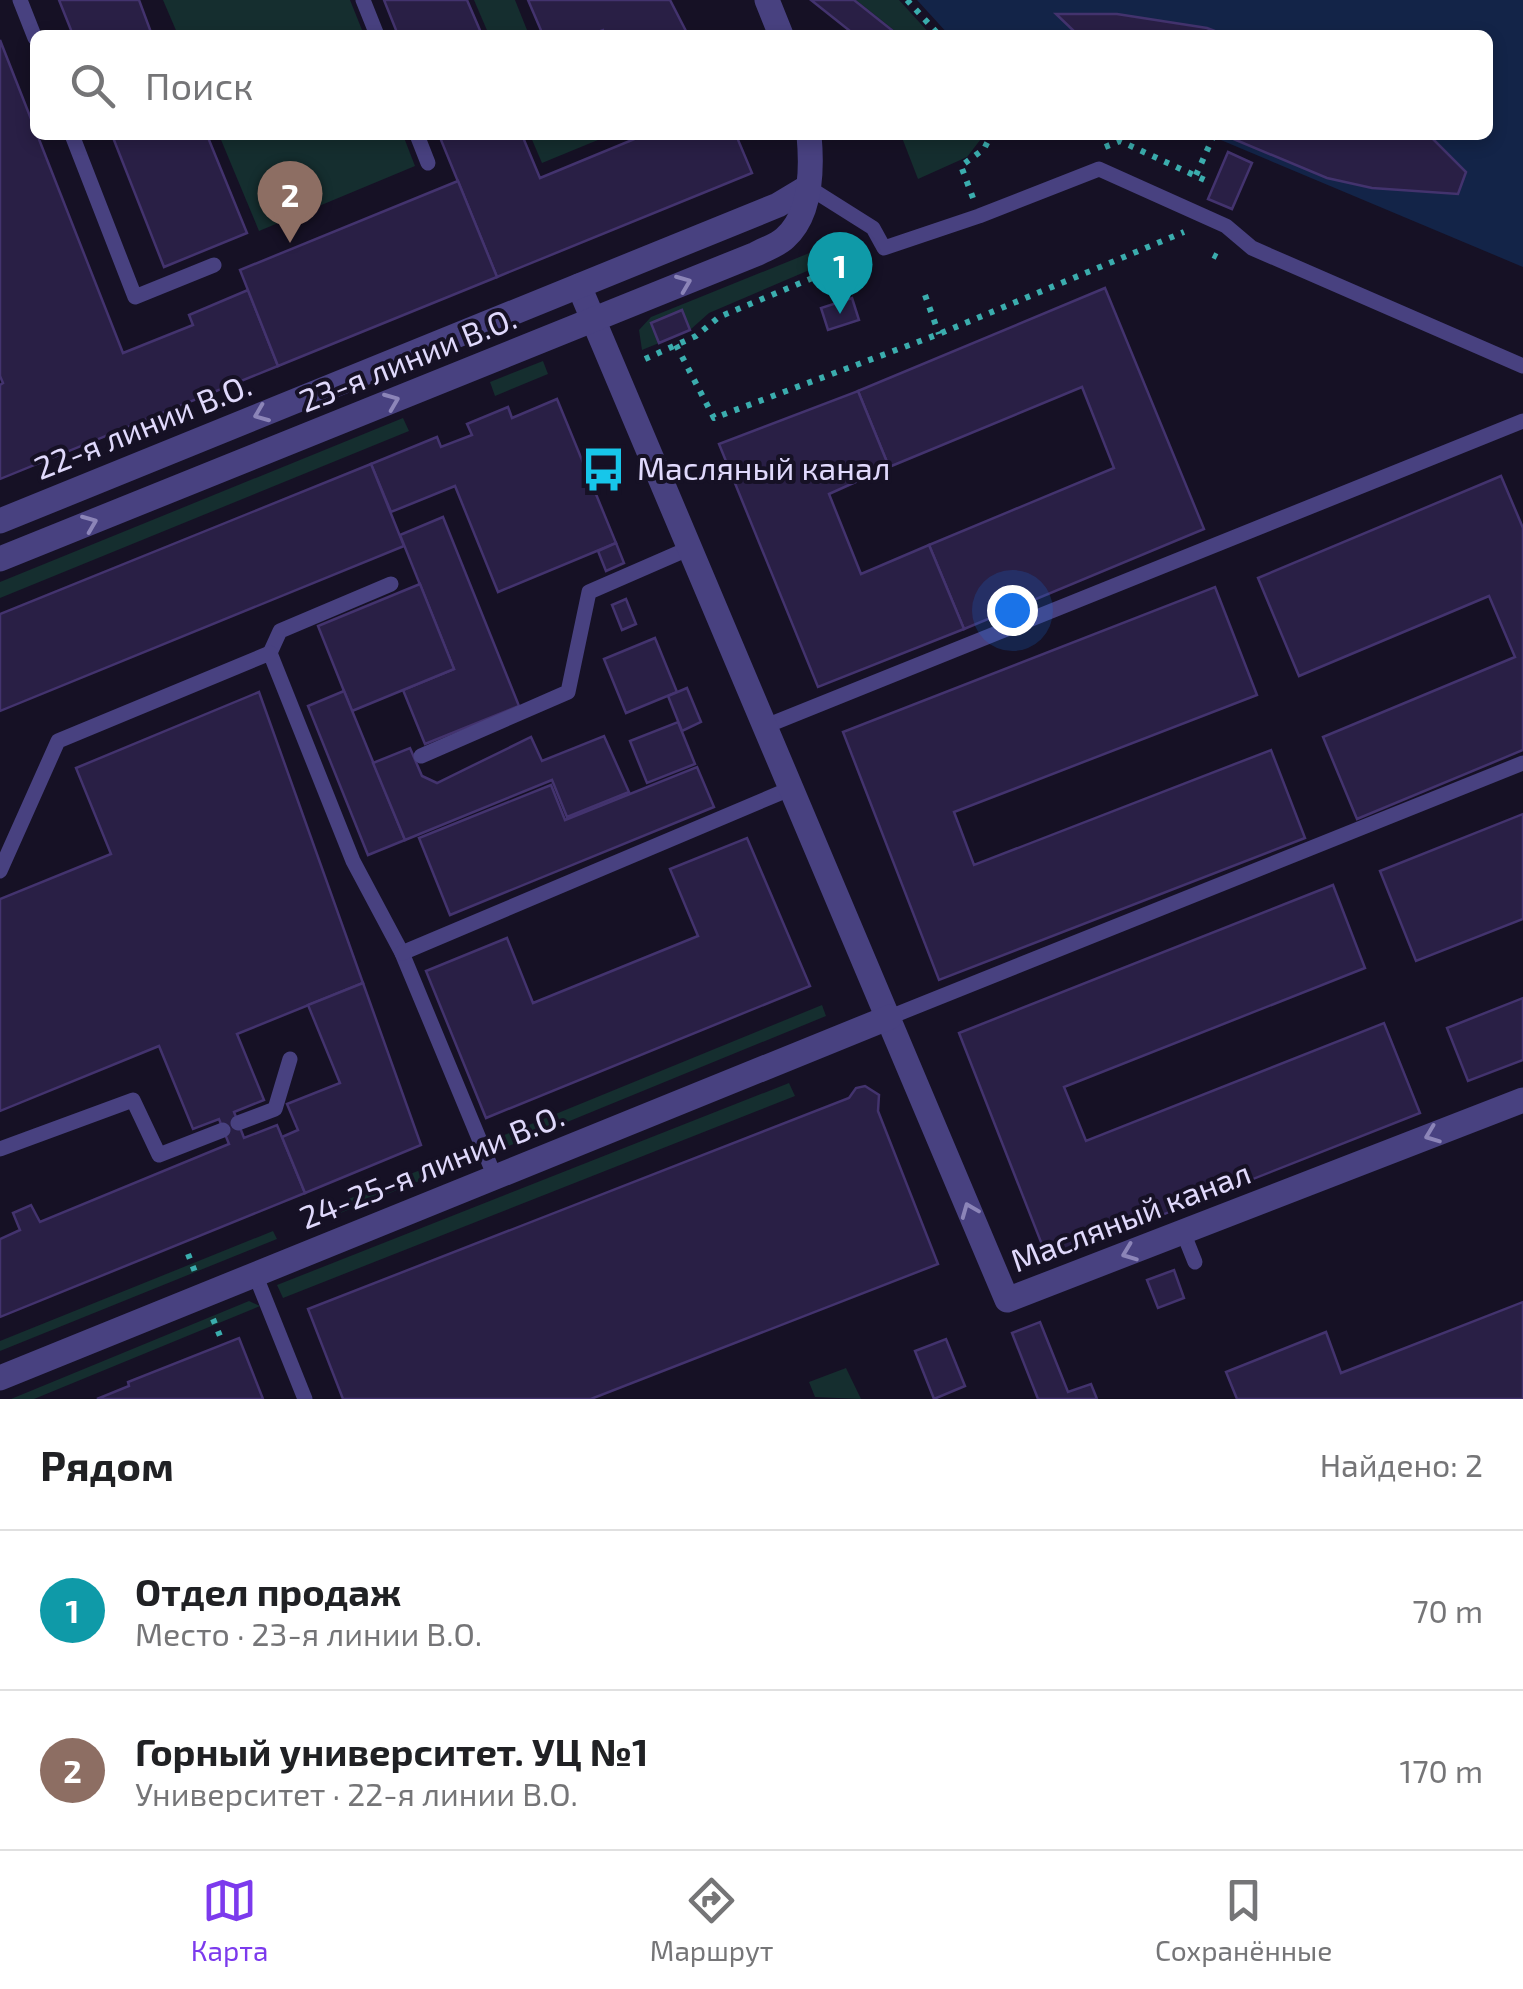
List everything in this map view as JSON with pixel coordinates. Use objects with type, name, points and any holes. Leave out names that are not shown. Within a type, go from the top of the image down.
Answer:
[{"type":"street","points":[[766,0],[779,30]]},
{"type":"street","points":[[808,187],[812,165],[810,140]]},
{"type":"street","name":"22-я линии В.О.","points":[[0,521],[778,205],[808,187]]},
{"type":"street","name":"23-я линии В.О.","points":[[0,559],[756,254],[786,238],[799,218],[808,187]]},
{"type":"street","name":"Масляный канал","points":[[579,286],[1006,1300],[1523,1100]]},
{"type":"street","name":"24-25-я линии В.О.","points":[[0,1378],[890,1017]]},
{"type":"lane","points":[[20,0],[32,30]]},
{"type":"lane","points":[[362,0],[374,30]]},
{"type":"lane","points":[[74,140],[135,296],[214,264]]},
{"type":"lane","points":[[419,140],[428,163]]},
{"type":"lane","points":[[808,187],[873,228],[884,248],[1100,169],[1226,226],[1252,248],[1523,366]]},
{"type":"lane","points":[[766,726],[1523,421]]},
{"type":"lane","points":[[421,756],[568,692],[589,592],[690,548]]},
{"type":"lane","points":[[0,871],[58,741],[270,654],[280,631],[391,584]]},
{"type":"lane","points":[[270,654],[353,860],[402,953],[495,1177]]},
{"type":"lane","points":[[890,1017],[1523,763]]},
{"type":"lane","points":[[402,953],[792,788]]},
{"type":"lane","points":[[0,1150],[133,1100],[160,1156],[275,1109],[290,1058]]},
{"type":"lane","points":[[1184,1232],[1195,1262]]},
{"type":"lane","points":[[254,1274],[305,1399]]},
{"type":"path","points":[[907,0],[934,30]]},
{"type":"path","points":[[979,216],[961,166],[984,149],[988,140]]},
{"type":"path","points":[[1196,176],[1212,140]]},
{"type":"path","points":[[1120,141],[1209,182]]},
{"type":"path","points":[[676,345],[714,418],[939,334],[1213,220]]},
{"type":"path","points":[[645,359],[696,336],[719,317],[884,248]]},
{"type":"path","points":[[924,296],[939,334]]},
{"type":"path","points":[[188,1254],[196,1274]]},
{"type":"path","points":[[212,1315],[220,1336]]},
{"type":"green space","points":[[163,0],[350,0],[362,30],[176,30]]},
{"type":"green space","points":[[474,0],[515,0],[527,30],[487,30]]},
{"type":"green space","points":[[856,0],[899,0],[926,30],[894,30]]},
{"type":"green space","points":[[221,140],[405,140],[415,166],[259,231]]},
{"type":"green space","points":[[532,140],[598,140],[542,163]]},
{"type":"green space","points":[[903,140],[980,140],[967,157],[918,179]]},
{"type":"green space","points":[[849,237],[854,251],[709,313],[690,330],[682,311],[651,323],[659,343],[642,350],[639,330],[651,317]]},
{"type":"green space","points":[[543,361],[548,374],[495,396],[490,382]]},
{"type":"green space","points":[[403,418],[409,431],[0,598],[0,582]]},
{"type":"green space","points":[[822,1005],[826,1016],[501,1149],[497,1138]]},
{"type":"green space","points":[[789,1083],[795,1096],[283,1298],[277,1285]]},
{"type":"green space","points":[[435,1164],[439,1173],[323,1220],[319,1211]]},
{"type":"green space","points":[[273,1231],[277,1239],[0,1351],[0,1341]]},
{"type":"green space","points":[[249,1301],[260,1306],[34,1399],[11,1399]]},
{"type":"green space","points":[[846,1368],[861,1399],[815,1397],[809,1382]]},
{"type":"water","points":[[917,0],[1523,0],[1523,267],[1221,140],[1493,140],[1493,30],[944,30]]},
{"type":"building","points":[[59,0],[139,0],[150,30],[71,30]]},
{"type":"building","points":[[384,0],[467,0],[480,30],[396,30]]},
{"type":"building","points":[[528,0],[670,0],[685,30],[603,30],[541,30]]},
{"type":"building","points":[[811,0],[854,0],[892,30],[849,30]]},
{"type":"building","points":[[1056,14],[1117,14],[1212,30],[1073,30]]},
{"type":"building","points":[[0,40],[30,116],[30,140],[39,140],[123,353],[193,325],[189,315],[248,290],[278,366],[0,479]]},
{"type":"building","points":[[114,140],[209,140],[247,233],[164,267]]},
{"type":"building","points":[[441,140],[524,140],[540,178],[632,140],[738,140],[752,173],[497,277]]},
{"type":"building","points":[[1236,140],[1434,140],[1466,172],[1458,194],[1372,188],[1327,178]]},
{"type":"building","points":[[1228,152],[1252,163],[1232,209],[1208,199]]},
{"type":"building","points":[[458,181],[497,277],[278,366],[240,270]]},
{"type":"building","points":[[1105,288],[1204,529],[964,629],[929,545],[1114,468],[1082,387],[889,467],[858,391]]},
{"type":"building","points":[[852,298],[859,320],[828,330],[821,308]]},
{"type":"building","points":[[682,310],[690,330],[659,343],[651,323]]},
{"type":"building","points":[[858,391],[889,467],[829,494],[861,574],[929,545],[964,629],[818,687],[719,444]]},
{"type":"building","points":[[557,399],[616,543],[498,592],[455,486],[391,512],[371,464],[437,437],[441,447],[472,435],[467,424],[508,407],[512,418]]},
{"type":"building","points":[[371,464],[404,546],[0,711],[0,614]]},
{"type":"building","points":[[1501,476],[1523,528],[1523,750],[1357,819],[1323,737],[1515,657],[1489,596],[1299,676],[1258,578]]},
{"type":"building","points":[[443,517],[519,706],[425,744],[403,690],[454,669],[400,535]]},
{"type":"building","points":[[616,543],[624,563],[606,571],[598,551]]},
{"type":"building","points":[[420,584],[454,669],[352,711],[318,626]]},
{"type":"building","points":[[1215,587],[1257,695],[954,812],[974,865],[1271,750],[1305,838],[939,980],[843,732]]},
{"type":"building","points":[[626,599],[636,624],[622,630],[612,605]]},
{"type":"building","points":[[655,638],[677,692],[626,713],[604,659]]},
{"type":"building","points":[[687,688],[701,722],[682,731],[668,696]]},
{"type":"building","points":[[344,691],[405,840],[368,855],[308,706]]},
{"type":"building","points":[[259,692],[363,983],[237,1034],[264,1100],[234,1112],[244,1138],[277,1125],[305,1193],[0,1317],[0,1239],[20,1230],[13,1213],[31,1205],[40,1222],[229,1144],[219,1119],[193,1129],[159,1046],[0,1111],[0,899],[111,854],[76,768]]},
{"type":"building","points":[[678,722],[695,764],[647,783],[630,741]]},
{"type":"building","points":[[604,736],[629,792],[567,817],[552,780],[405,840],[373,763],[410,748],[422,776],[437,783],[531,737],[542,761]]},
{"type":"building","points":[[697,767],[714,807],[450,915],[419,838],[551,785],[565,820]]},
{"type":"building","points":[[1523,814],[1523,919],[1416,961],[1380,871]]},
{"type":"building","points":[[747,838],[810,986],[486,1118],[426,971],[507,938],[533,1003],[698,936],[670,869]]},
{"type":"building","points":[[1333,885],[1365,968],[1064,1087],[1086,1141],[1384,1023],[1420,1113],[1048,1260],[959,1033]]},
{"type":"building","points":[[363,983],[421,1145],[305,1193],[282,1137],[298,1130],[287,1104],[340,1083],[308,1005]]},
{"type":"building","points":[[1523,998],[1523,1060],[1468,1081],[1447,1028]]},
{"type":"building","points":[[865,1086],[879,1095],[878,1111],[938,1264],[591,1399],[343,1399],[308,1309],[849,1098],[856,1088]]},
{"type":"building","points":[[1174,1270],[1184,1298],[1158,1308],[1147,1280]]},
{"type":"building","points":[[1523,1302],[1523,1399],[1237,1399],[1226,1372],[1326,1332],[1341,1373]]},
{"type":"building","points":[[1040,1322],[1068,1392],[1091,1384],[1097,1399],[1038,1399],[1012,1333]]},
{"type":"building","points":[[239,1338],[263,1399],[97,1399],[129,1386],[128,1382]]},
{"type":"building","points":[[946,1339],[965,1386],[934,1399],[915,1351]]},
{"type":"place","name":"Горный университет. УЦ №1","points":[[290,243]]},
{"type":"place","name":"Отдел продаж","points":[[840,314]]},
{"type":"place","name":"Масляный канал","points":[[604,469]]}]
